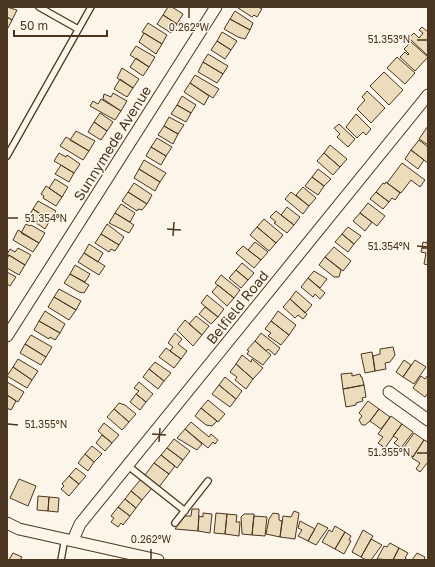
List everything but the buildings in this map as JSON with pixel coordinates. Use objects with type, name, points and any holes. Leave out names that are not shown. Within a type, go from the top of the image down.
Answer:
[{"type":"street","name":"Sunnymede Avenue","points":[[7,336],[216,7]]},
{"type":"street","name":"Belfield Road","points":[[69,539],[127,465],[428,95]]},
{"type":"street","points":[[389,392],[428,420]]},
{"type":"street","points":[[7,523],[19,529],[158,560]]},
{"type":"lane","points":[[39,7],[78,29]]},
{"type":"lane","points":[[7,156],[91,7]]},
{"type":"lane","points":[[127,465],[185,511]]},
{"type":"lane","points":[[175,523],[208,481]]},
{"type":"lane","points":[[61,560],[69,539]]}]
